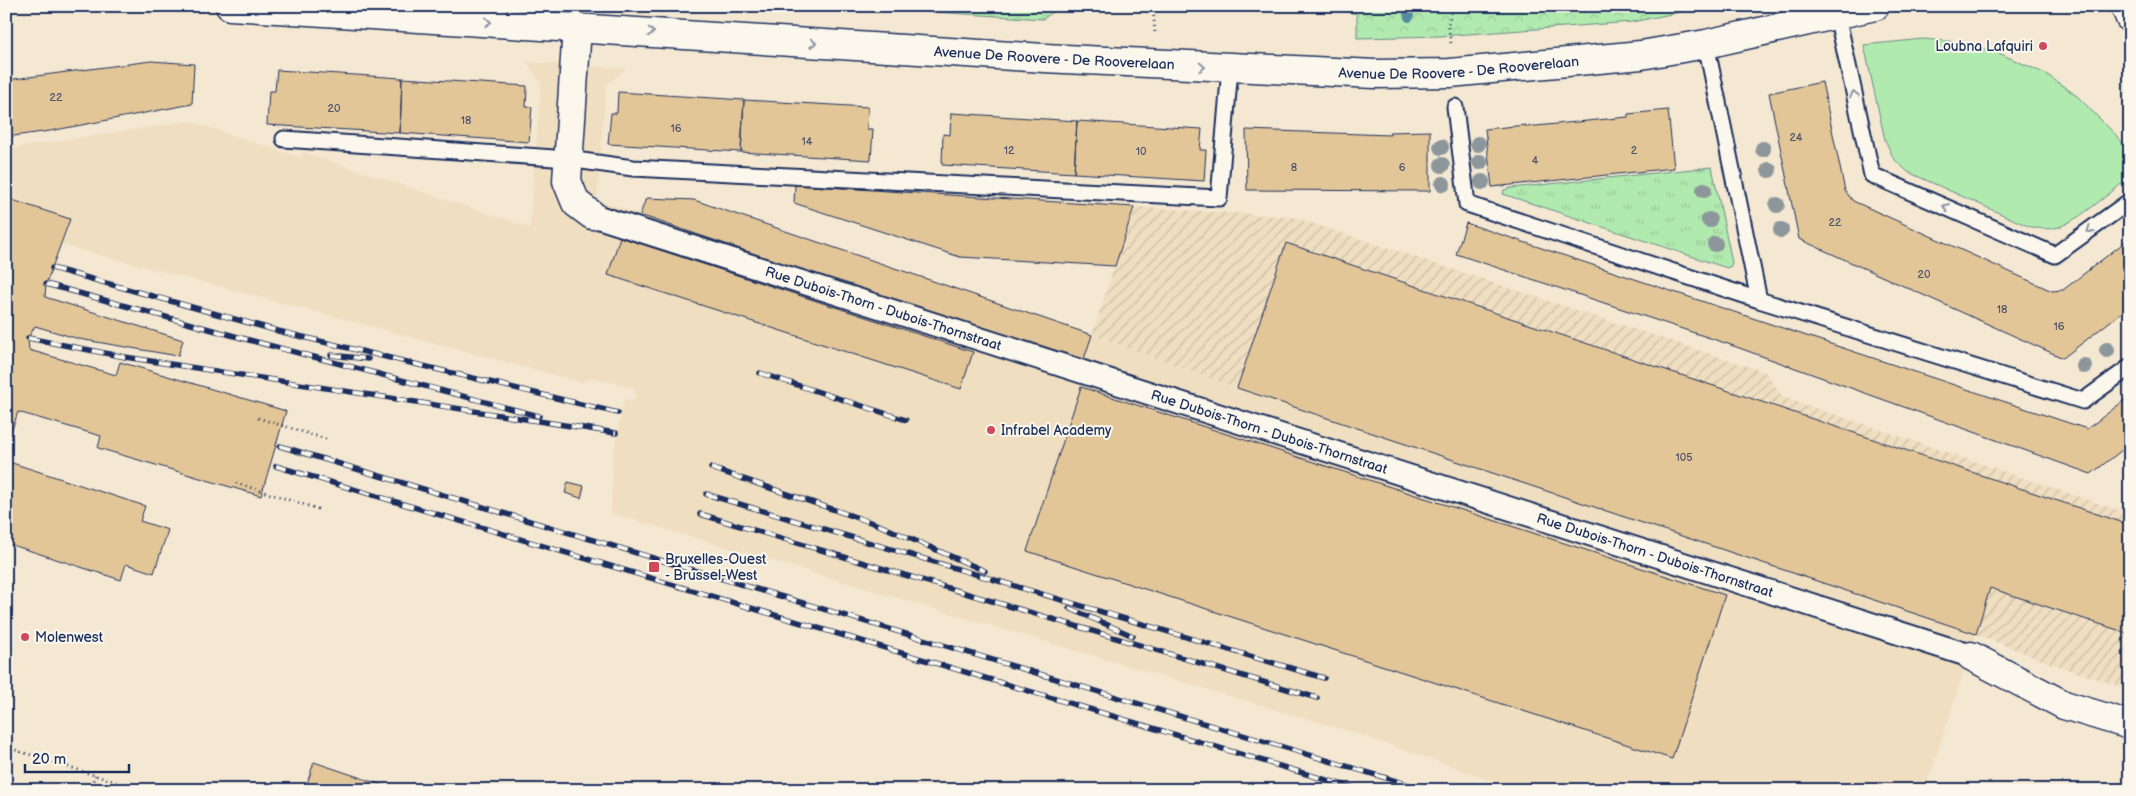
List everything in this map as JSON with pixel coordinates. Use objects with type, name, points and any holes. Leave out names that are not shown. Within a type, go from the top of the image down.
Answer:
[{"type":"street","name":"Avenue De Roovere - De Rooverelaan","points":[[230,6],[1034,58],[1375,74],[1450,73],[1641,54],[1706,44],[1876,6]]},
{"type":"street","points":[[2125,6],[2130,18]]},
{"type":"street","name":"Rue Dubois-Thorn - Dubois-Thornstraat","points":[[577,27],[567,180],[576,203],[592,215],[1971,656],[2064,705],[2130,725]]},
{"type":"lane","points":[[1837,15],[1872,175],[2055,255],[2130,201]]},
{"type":"lane","points":[[1706,44],[1760,300]]},
{"type":"lane","points":[[284,139],[568,159],[633,168],[1219,198],[1230,68]]},
{"type":"lane","points":[[1455,107],[1467,204],[1760,300],[2083,401],[2130,367]]},
{"type":"path","points":[[1451,47],[1448,26],[1452,6]]},
{"type":"path","points":[[258,418],[329,440]]},
{"type":"path","points":[[236,483],[321,510]]},
{"type":"path","points":[[6,747],[141,790]]},
{"type":"path","points":[[90,790],[95,775]]},
{"type":"shaded area","name":"Infrabel Academy","points":[[527,62],[626,69],[606,85],[597,200],[1081,365],[1092,335],[1237,388],[1976,634],[1925,790],[1521,790],[1358,734],[611,513],[613,459],[624,399],[634,401],[636,388],[593,378],[581,382],[62,245],[70,219],[6,198],[6,149],[190,121],[301,158],[303,152],[530,228],[541,83]]},
{"type":"shaded area","points":[[1134,207],[1293,217],[1765,372],[1783,397],[2130,514],[2130,690],[2047,662],[1976,634],[1237,388],[1092,335]]},
{"type":"green space","points":[[842,6],[1061,6],[1043,19]]},
{"type":"green space","points":[[1322,6],[1710,6],[1632,22],[1441,36],[1357,38],[1357,14]]},
{"type":"green space","points":[[1923,39],[1957,42],[1994,51],[2046,74],[2077,96],[2117,136],[2130,152],[2130,177],[2076,218],[2059,227],[2043,229],[2028,226],[1908,172],[1894,159],[1885,140],[1864,45]]},
{"type":"green space","points":[[1712,167],[1732,262],[1731,266],[1727,268],[1503,194],[1504,190],[1511,188]]},
{"type":"building","points":[[151,61],[194,64],[192,104],[50,131],[6,137],[6,80]]},
{"type":"building","points":[[277,70],[402,78],[400,133],[267,125],[269,91],[275,91]]},
{"type":"building","points":[[402,78],[527,86],[526,107],[532,107],[529,142],[400,133]]},
{"type":"building","points":[[1822,82],[1845,191],[1853,201],[2052,291],[2063,290],[2130,238],[2130,306],[2063,358],[1799,239],[1769,93]]},
{"type":"building","points":[[618,92],[744,100],[741,152],[608,144],[611,113],[617,113]]},
{"type":"building","points":[[744,100],[868,107],[867,129],[873,129],[871,160],[741,152]]},
{"type":"building","points":[[1668,110],[1674,168],[1492,187],[1485,129],[1628,117],[1628,114]]},
{"type":"building","points":[[951,113],[1077,121],[1074,173],[942,165],[943,134],[950,135]]},
{"type":"building","points":[[1077,121],[1202,129],[1200,150],[1206,150],[1204,181],[1074,173]]},
{"type":"building","points":[[1246,130],[1390,135],[1389,132],[1430,131],[1430,191],[1247,190]]},
{"type":"building","points":[[795,185],[1134,207],[1115,266],[960,257],[794,203]]},
{"type":"building","points":[[6,198],[70,219],[46,284],[45,297],[183,340],[178,356],[79,339],[35,326],[28,338],[29,350],[116,375],[120,362],[286,411],[261,496],[98,448],[101,436],[18,412],[6,447]]},
{"type":"building","points":[[646,198],[694,200],[1092,335],[1082,365],[640,215]]},
{"type":"building","points":[[1466,223],[2087,429],[2130,396],[2130,444],[2091,474],[1728,344],[1456,254]]},
{"type":"building","points":[[620,237],[973,352],[961,389],[608,275]]},
{"type":"building","points":[[1286,243],[2130,525],[2130,634],[1990,588],[1976,634],[1237,388]]},
{"type":"building","points":[[1081,387],[1725,595],[1672,759],[1027,551]]},
{"type":"building","points":[[6,461],[145,506],[140,521],[168,530],[154,573],[126,564],[121,580],[6,543]]},
{"type":"building","points":[[568,482],[584,486],[581,498],[565,493]]},
{"type":"building","points":[[314,762],[397,790],[305,790]]},
{"type":"waterway","points":[[1407,6],[1409,17]]},
{"type":"railway","points":[[52,268],[278,331],[618,413]]},
{"type":"railway","points":[[46,284],[249,340],[539,416]]},
{"type":"railway","points":[[28,338],[125,357],[616,433]]},
{"type":"railway","points":[[331,355],[368,359]]},
{"type":"railway","points":[[760,373],[906,420]]},
{"type":"railway","points":[[280,446],[1426,790]]},
{"type":"railway","points":[[276,466],[1360,790]]},
{"type":"railway","points":[[711,468],[879,525],[985,571]]},
{"type":"railway","points":[[706,494],[1324,678]]},
{"type":"railway","points":[[700,514],[1317,698]]},
{"type":"railway","points":[[1069,608],[1133,636]]},
{"type":"place","name":"Loubna Lafquiri","points":[[2043,46]]},
{"type":"place","name":"Infrabel Academy","points":[[991,430]]},
{"type":"place","name":"Bruxelles-Ouest - Brussel-West","points":[[654,567]]},
{"type":"place","name":"Molenwest","points":[[25,637]]}]
